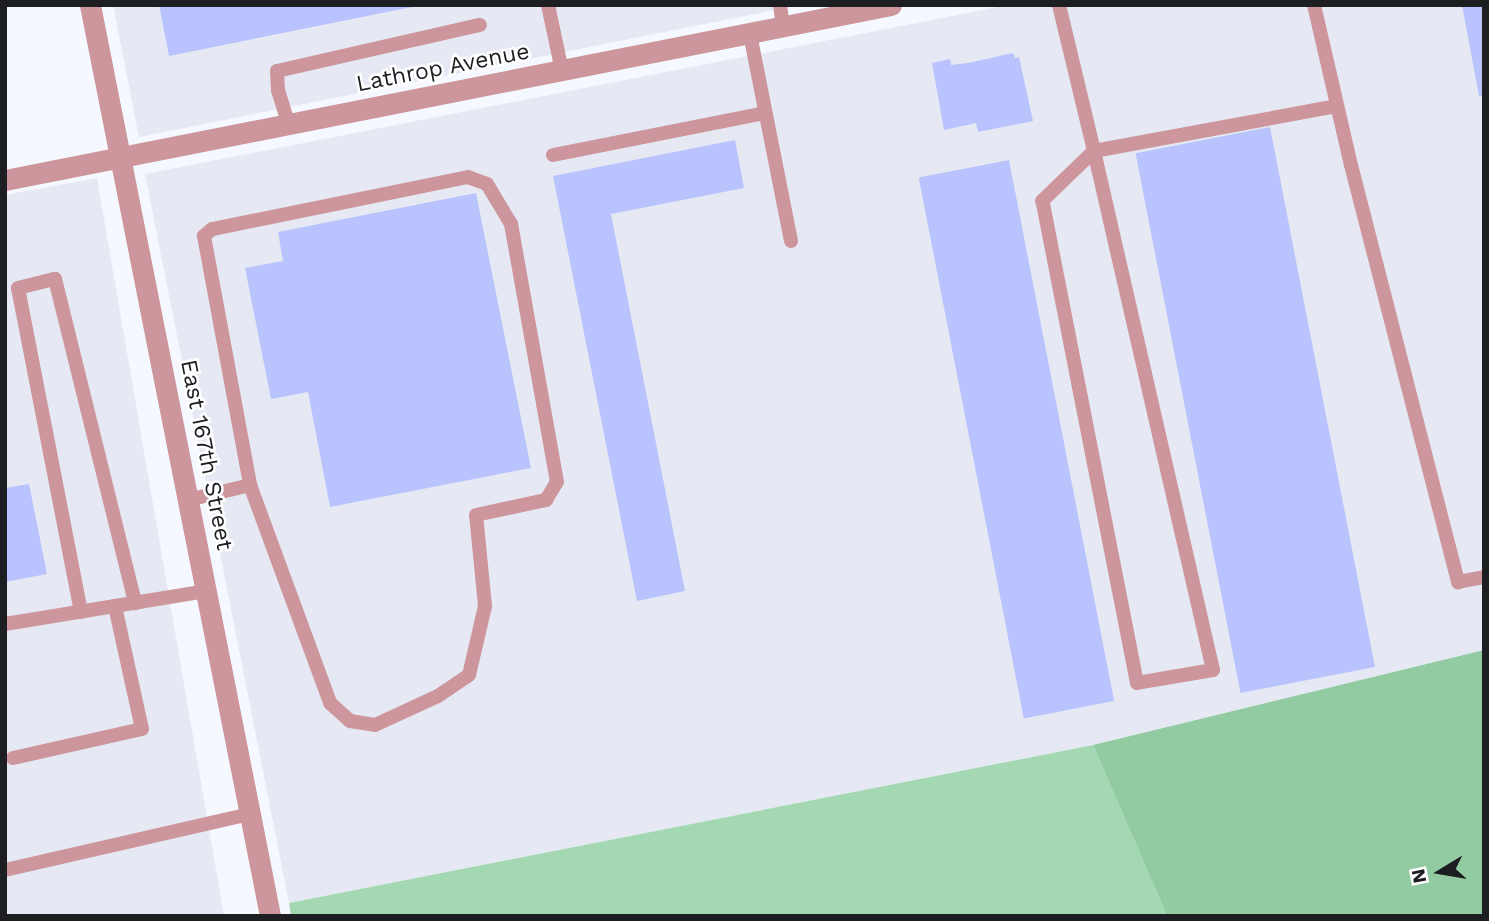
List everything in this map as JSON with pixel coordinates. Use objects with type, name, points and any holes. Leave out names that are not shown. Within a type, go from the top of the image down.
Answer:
[{"type":"street","name":"East 167th Street","points":[[90,5],[270,916]]},
{"type":"street","name":"Lathrop Avenue","points":[[5,180],[891,5]]},
{"type":"lane","points":[[548,5],[562,71]]},
{"type":"lane","points":[[780,5],[783,27]]},
{"type":"lane","points":[[1059,5],[1094,151],[1213,670],[1137,683],[1042,201],[1094,151],[1336,106]]},
{"type":"lane","points":[[1314,5],[1336,106],[1458,582],[1484,577]]},
{"type":"lane","points":[[289,126],[278,90],[277,71],[480,25]]},
{"type":"lane","points":[[750,34],[791,242]]},
{"type":"lane","points":[[553,155],[765,113]]},
{"type":"lane","points":[[468,177],[487,184],[511,224],[558,482],[546,500],[476,515],[485,606],[469,675],[438,695],[375,725],[350,721],[330,703],[250,485],[204,236],[212,229],[468,177]]},
{"type":"lane","points":[[81,612],[18,288],[55,279],[135,603]]},
{"type":"lane","points":[[188,500],[250,485]]},
{"type":"lane","points":[[5,624],[207,591]]},
{"type":"lane","points":[[13,758],[142,729],[115,606]]},
{"type":"lane","points":[[5,870],[250,814]]},
{"type":"shaded area","points":[[113,5],[800,5],[139,137]]},
{"type":"shaded area","points":[[1008,5],[1484,5],[1484,650],[1093,745],[289,903],[145,174]]},
{"type":"shaded area","points":[[97,178],[224,916],[5,916],[5,195]]},
{"type":"green space","points":[[1484,650],[1484,916],[1167,916],[1093,745]]},
{"type":"green space","points":[[1093,745],[1167,916],[291,916],[289,903]]},
{"type":"building","points":[[159,5],[417,5],[417,6],[169,56]]},
{"type":"building","points":[[1462,5],[1484,5],[1484,95],[1479,96]]},
{"type":"building","points":[[1013,53],[1015,58],[1019,57],[1033,121],[978,132],[976,123],[944,130],[932,63],[950,59],[951,65],[968,63]]},
{"type":"building","points":[[1270,127],[1375,667],[1240,693],[1136,153]]},
{"type":"building","points":[[735,140],[744,188],[611,214],[685,591],[637,601],[553,176]]},
{"type":"building","points":[[1009,160],[1114,701],[1024,718],[919,178]]},
{"type":"building","points":[[476,193],[531,468],[330,507],[308,392],[271,399],[245,268],[283,261],[278,232]]},
{"type":"building","points":[[29,484],[47,574],[5,582],[5,488]]}]
